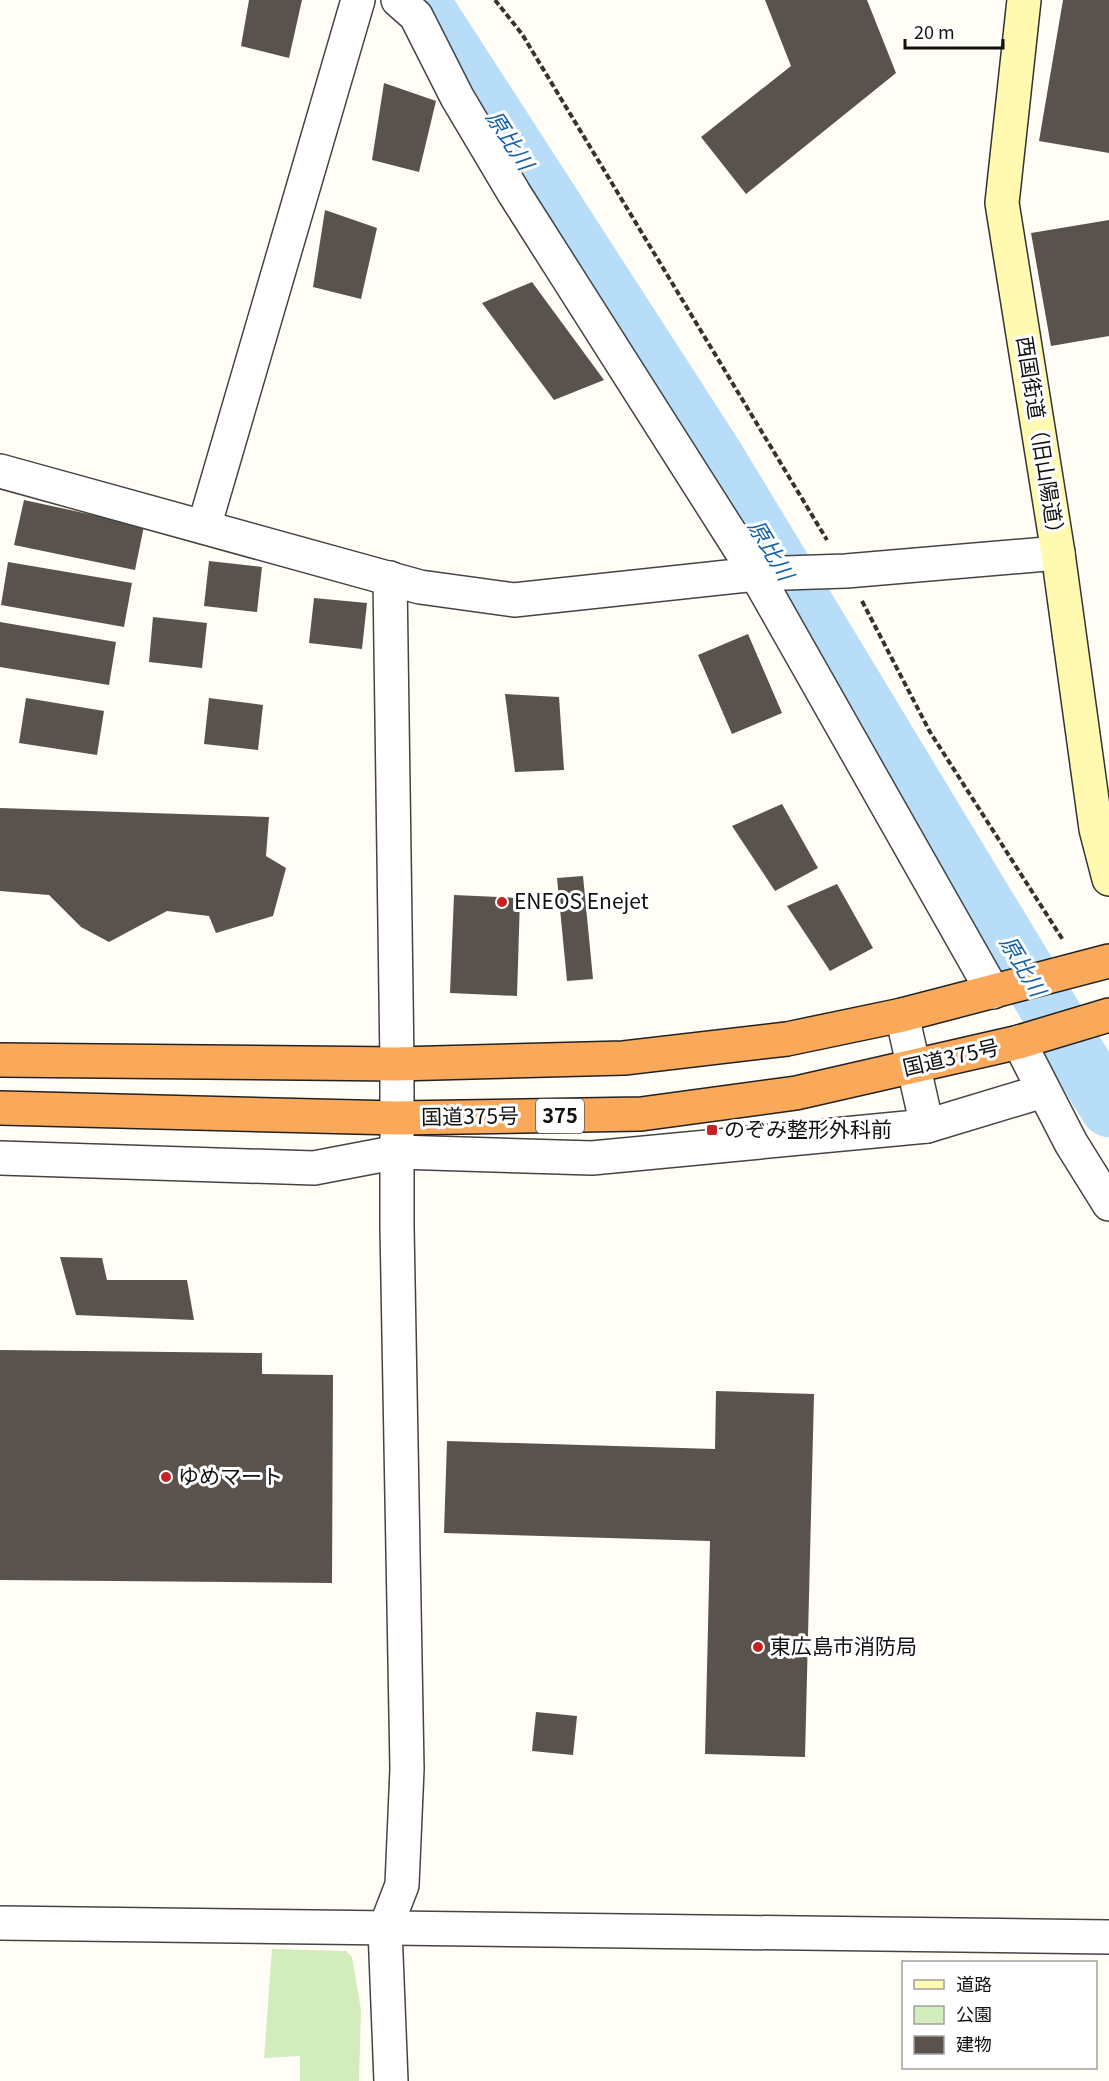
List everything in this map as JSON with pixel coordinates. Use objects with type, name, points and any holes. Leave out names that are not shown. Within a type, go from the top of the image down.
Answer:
[{"type":"highway","points":[[0,1060],[397,1064],[624,1058],[787,1039],[902,1015],[1095,965]]},
{"type":"highway","name":"国道375号","points":[[0,1108],[397,1118],[641,1114],[796,1093],[1019,1042],[1109,1015]]},
{"type":"street","points":[[204,527],[358,0]]},
{"type":"street","points":[[398,0],[416,16],[457,96],[514,193],[763,574],[993,992]]},
{"type":"street","name":"西国街道（旧山陽道）","points":[[1024,0],[1002,203],[1058,553],[1096,829],[1109,879]]},
{"type":"street","points":[[0,471],[420,587],[514,600],[763,574],[836,571],[1058,553]]},
{"type":"street","points":[[390,578],[406,1769],[402,1885],[385,1929],[391,2081]]},
{"type":"street","points":[[902,1015],[927,1126]]},
{"type":"street","points":[[1019,1042],[1071,1143],[1109,1204]]},
{"type":"street","points":[[0,1158],[314,1168],[398,1152],[592,1158],[927,1126],[1043,1091]]},
{"type":"street","points":[[0,1923],[1109,1937]]},
{"type":"path","points":[[495,0],[522,34],[930,732],[1095,965]]},
{"type":"green space","points":[[272,1949],[346,1951],[352,1957],[361,2010],[359,2081],[300,2081],[300,2056],[264,2058]]},
{"type":"building","points":[[249,0],[302,0],[289,58],[241,46]]},
{"type":"building","points":[[765,0],[867,0],[896,73],[746,194],[701,137],[791,66]]},
{"type":"building","points":[[1063,0],[1109,0],[1109,153],[1039,141]]},
{"type":"building","points":[[384,83],[436,101],[419,172],[372,160]]},
{"type":"building","points":[[325,210],[377,228],[361,299],[313,287]]},
{"type":"building","points":[[1109,220],[1109,336],[1051,346],[1031,233]]},
{"type":"building","points":[[532,282],[604,380],[554,400],[482,303]]},
{"type":"building","points":[[24,500],[144,526],[135,570],[14,545]]},
{"type":"building","points":[[209,561],[262,567],[257,612],[204,606]]},
{"type":"building","points":[[8,562],[132,583],[124,627],[1,605]]},
{"type":"building","points":[[314,598],[367,603],[362,649],[309,643]]},
{"type":"building","points":[[153,617],[207,623],[202,668],[149,662]]},
{"type":"building","points":[[0,622],[116,642],[109,685],[0,667]]},
{"type":"building","points":[[748,634],[782,713],[732,734],[698,655]]},
{"type":"building","points":[[505,694],[559,697],[564,770],[515,772]]},
{"type":"building","points":[[26,698],[104,711],[97,755],[19,743]]},
{"type":"building","points":[[209,698],[263,705],[258,750],[204,744]]},
{"type":"building","points":[[782,804],[818,868],[775,891],[732,826]]},
{"type":"building","points":[[0,808],[269,817],[266,856],[286,868],[273,916],[216,933],[209,916],[167,911],[109,942],[81,927],[49,895],[0,891]]},
{"type":"building","points":[[583,876],[593,979],[567,981],[557,878]]},
{"type":"building","points":[[837,884],[873,948],[830,971],[787,906]]},
{"type":"building","points":[[454,895],[520,898],[517,996],[450,993]]},
{"type":"building","points":[[60,1257],[102,1258],[107,1280],[187,1280],[194,1320],[76,1315]]},
{"type":"building","name":"ゆめマート","points":[[0,1350],[262,1353],[262,1374],[333,1375],[332,1583],[0,1580]]},
{"type":"building","name":"東広島市消防局","points":[[716,1391],[814,1394],[805,1757],[705,1754],[710,1541],[444,1533],[447,1441],[715,1449]]},
{"type":"building","points":[[536,1712],[577,1716],[573,1755],[532,1751]]},
{"type":"waterway","name":"原比川","points":[[420,0],[715,457],[1109,1108]]},
{"type":"place","name":"ENEOS Enejet","points":[[502,902]]},
{"type":"place","name":"のぞみ整形外科前","points":[[712,1130]]},
{"type":"place","name":"ゆめマート","points":[[166,1477]]},
{"type":"place","name":"東広島市消防局","points":[[758,1647]]}]
